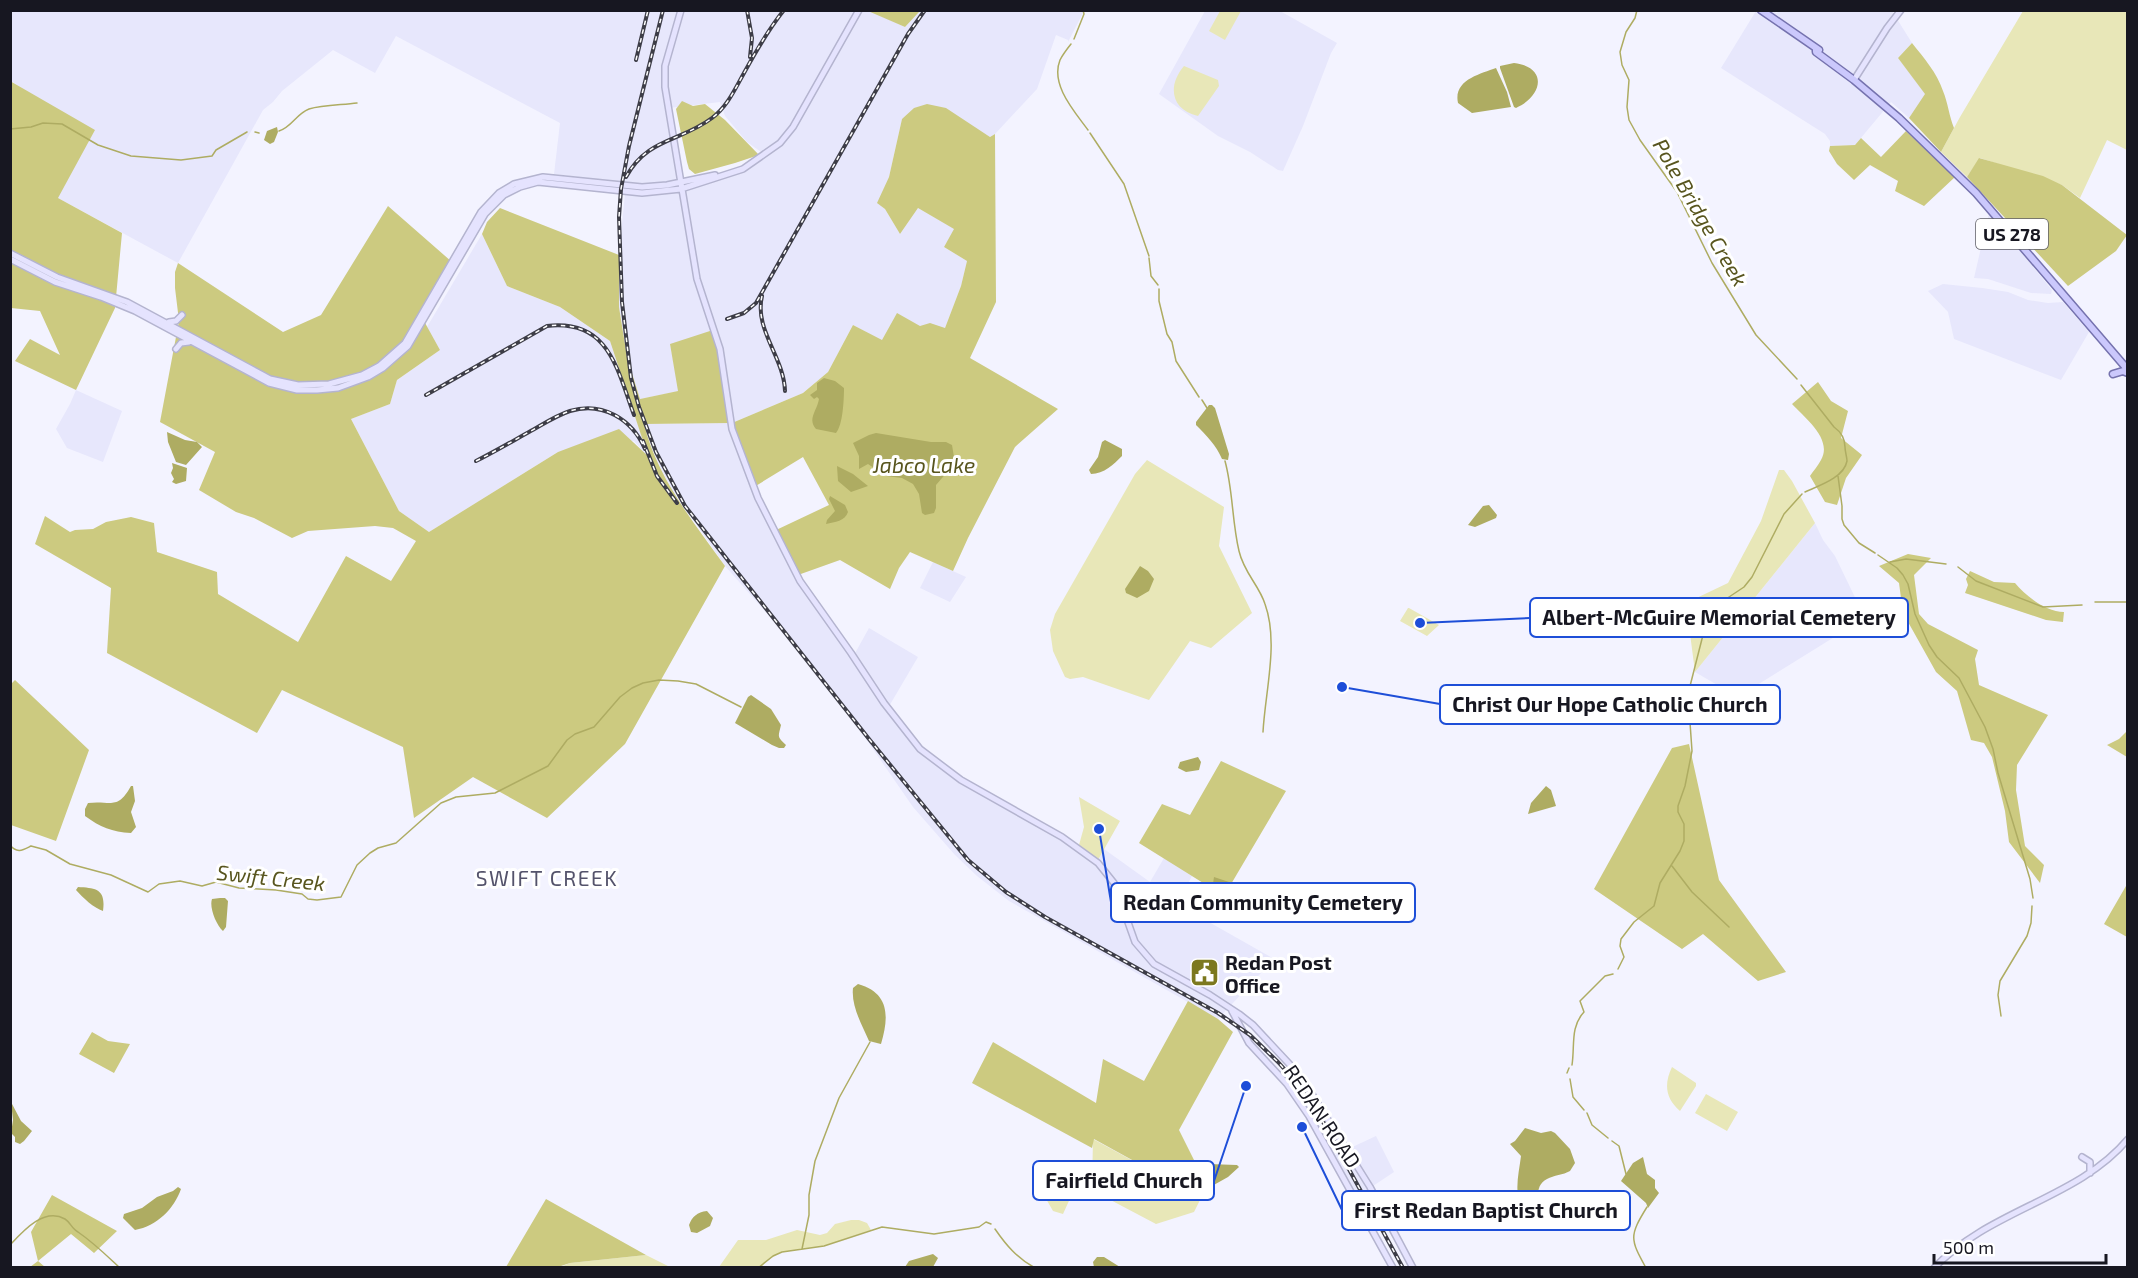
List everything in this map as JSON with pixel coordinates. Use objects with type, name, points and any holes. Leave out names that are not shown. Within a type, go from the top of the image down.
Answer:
[{"type":"main road","name":"REDAN ROAD","points":[[681,10],[665,66],[665,87],[697,279],[720,349],[732,429],[758,498],[800,581],[884,703],[920,749],[960,780],[1052,831],[1098,863],[1114,883],[1135,942],[1148,958],[1154,964],[1232,1009],[1253,1025],[1294,1069],[1370,1187],[1413,1268]]},
{"type":"main road","points":[[651,192],[691,184],[743,169],[780,143],[793,127],[859,10]]},
{"type":"main road","name":"US 278","points":[[1761,10],[1854,80],[1903,122],[1976,193],[2127,372]]},
{"type":"main road","points":[[1854,80],[1901,10]]},
{"type":"main road","points":[[677,169],[691,184]]},
{"type":"main road","points":[[667,186],[675,178],[677,169]]},
{"type":"main road","points":[[10,258],[119,304],[256,377],[276,385],[307,390],[338,388],[368,377],[408,346],[481,212],[499,193],[514,184],[543,177],[642,187],[680,186]]},
{"type":"main road","points":[[10,253],[56,279],[128,302],[270,379],[298,385],[329,384],[362,375],[393,355],[413,330],[485,214],[504,195],[538,182],[675,194],[683,203]]},
{"type":"main road","points":[[683,203],[691,184]]},
{"type":"main road","points":[[166,322],[176,321],[182,315]]},
{"type":"main road","points":[[176,349],[182,342],[192,342]]},
{"type":"main road","points":[[2113,374],[2127,372]]},
{"type":"main road","points":[[1232,1009],[1249,1043],[1287,1084],[1310,1116],[1393,1268]]},
{"type":"main road","points":[[1934,1268],[1970,1236],[2090,1173],[2106,1161],[2127,1139]]},
{"type":"main road","points":[[2082,1157],[2090,1162],[2090,1173]]},
{"type":"shaded area","points":[[868,10],[905,27],[920,11],[1082,11],[1068,42],[1056,35],[1037,89],[990,137],[985,134],[902,119],[889,177],[878,203],[885,209],[900,234],[918,208],[955,229],[944,247],[967,261],[961,286],[945,328],[882,341],[853,325],[828,372],[803,393],[732,423],[755,488],[798,575],[854,655],[869,628],[918,657],[888,708],[911,743],[929,757],[1079,845],[1098,860],[1104,849],[1150,882],[1164,858],[1192,876],[1177,904],[1274,959],[1218,1019],[1009,901],[955,855],[913,807],[846,710],[794,644],[725,566],[670,486],[655,457],[643,424],[731,423],[670,344],[679,391],[640,399],[627,357],[619,307],[620,245],[626,183],[554,174],[560,123],[396,36],[375,73],[333,50],[282,91],[263,110],[178,263],[58,198],[22,88],[11,81],[10,11]],"holes":[[[720,102],[725,116],[747,142],[764,154],[738,172],[678,184],[669,108]]]},
{"type":"shaded area","points":[[1779,10],[1892,11],[1912,43],[1898,58],[1926,94],[1909,118],[1891,102],[1855,145],[1830,146],[1830,141],[1825,134],[1721,68],[1756,11],[1777,13]]},
{"type":"shaded area","points":[[868,11],[920,11],[905,27]]},
{"type":"shaded area","points":[[1205,11],[1280,11],[1337,43],[1283,171],[1218,136],[1159,94]]},
{"type":"shaded area","points":[[1912,43],[1937,78],[1954,128],[1941,152],[1909,118],[1925,94],[1898,58]]},
{"type":"shaded area","points":[[10,81],[95,130],[58,198],[122,233],[115,308],[76,390],[15,361],[30,339],[60,355],[40,311],[11,308]]},
{"type":"shaded area","points":[[682,101],[693,106],[705,104],[725,120],[759,155],[695,174],[689,169],[676,109]]},
{"type":"shaded area","points":[[927,104],[946,108],[990,137],[995,134],[996,302],[970,358],[1058,409],[1015,447],[953,571],[910,552],[899,568],[890,589],[840,560],[798,575],[774,531],[829,505],[803,457],[754,487],[731,423],[644,424],[650,444],[667,481],[725,566],[625,744],[547,818],[473,777],[414,818],[403,747],[282,690],[257,733],[107,653],[111,588],[35,544],[45,516],[70,532],[93,529],[106,522],[131,517],[154,523],[157,552],[217,572],[218,594],[298,642],[346,556],[391,581],[416,541],[393,528],[375,526],[308,531],[292,538],[254,518],[236,512],[199,490],[215,452],[160,422],[179,321],[175,288],[175,272],[178,263],[283,332],[321,315],[388,206],[452,262],[419,312],[440,350],[397,380],[390,404],[351,419],[399,511],[429,532],[558,452],[619,429],[648,456],[610,341],[560,307],[507,286],[482,234],[487,222],[500,208],[619,255],[619,307],[627,357],[640,399],[678,391],[670,344],[713,330],[721,351],[732,423],[803,393],[828,372],[853,325],[882,340],[897,313],[920,326],[930,323],[945,328],[961,286],[967,261],[944,247],[954,229],[918,208],[900,234],[885,209],[877,203],[889,177],[902,119],[914,108]]},
{"type":"shaded area","points":[[1906,131],[1955,177],[1924,206],[1895,191],[1898,181],[1870,165],[1854,180],[1837,164],[1829,151],[1830,146],[1855,145],[1861,138],[1881,157]]},
{"type":"shaded area","points":[[1979,158],[2043,176],[2062,185],[2127,235],[2116,251],[2068,286],[1967,177]]},
{"type":"shaded area","points":[[1989,213],[2052,290],[2051,294],[2031,293],[1988,279],[1974,278]]},
{"type":"shaded area","points":[[482,234],[507,286],[560,307],[610,341],[649,458],[634,441],[558,452],[429,532],[399,511],[351,419],[390,404],[397,380],[440,350],[427,327]]},
{"type":"shaded area","points":[[1943,284],[2008,292],[2028,300],[2048,303],[2063,302],[2089,332],[2061,380],[1954,339],[1948,312],[1928,291]]},
{"type":"shaded area","points":[[1818,382],[1831,401],[1848,411],[1841,438],[1862,455],[1846,478],[1837,505],[1825,502],[1810,476],[1824,452],[1821,437],[1792,404]]},
{"type":"shaded area","points":[[76,390],[122,411],[103,462],[67,448],[56,429]]},
{"type":"shaded area","points":[[1815,523],[1823,540],[1835,556],[1865,618],[1738,697],[1695,672]]},
{"type":"shaded area","points":[[1908,554],[1931,558],[1914,575],[1919,614],[1928,624],[1978,650],[1975,659],[1979,685],[2048,715],[2017,765],[2016,790],[2025,846],[2044,865],[2040,883],[2009,842],[2005,811],[1992,757],[1984,743],[1971,740],[1957,691],[1936,672],[1903,613],[1899,583],[1879,566]]},
{"type":"shaded area","points":[[933,562],[966,577],[950,602],[920,588]]},
{"type":"shaded area","points":[[1970,571],[1994,582],[2015,583],[2037,602],[2050,609],[2064,612],[2063,622],[2046,620],[1965,593],[1968,585],[1966,579]]},
{"type":"shaded area","points":[[15,680],[89,750],[56,841],[11,825],[10,685]]},
{"type":"shaded area","points":[[2127,731],[2127,757],[2107,745],[2119,739]]},
{"type":"shaded area","points":[[1689,744],[1719,880],[1786,972],[1758,981],[1703,934],[1682,949],[1594,889],[1672,748]]},
{"type":"shaded area","points":[[1221,761],[1286,791],[1224,896],[1139,843],[1162,804],[1190,815]]},
{"type":"shaded area","points":[[2126,886],[2128,887],[2127,937],[2104,924]]},
{"type":"shaded area","points":[[1188,1001],[1218,1019],[1233,1032],[1179,1130],[1207,1186],[1201,1198],[1094,1139],[1092,1148],[972,1083],[993,1042],[1096,1103],[1103,1059],[1144,1081]]},
{"type":"shaded area","points":[[92,1032],[108,1041],[130,1044],[114,1073],[79,1054]]},
{"type":"shaded area","points":[[1376,1136],[1394,1172],[1355,1198],[1331,1157]]},
{"type":"shaded area","points":[[52,1195],[117,1231],[94,1253],[71,1234],[38,1261],[31,1232]]},
{"type":"shaded area","points":[[546,1199],[646,1255],[570,1263],[558,1267],[506,1267]]},
{"type":"shaded area","points":[[38,1261],[45,1267],[30,1267]]},
{"type":"green space","points":[[1220,11],[1241,11],[1225,40],[1209,31]]},
{"type":"green space","points":[[2023,11],[2127,11],[2127,150],[2107,140],[2080,198],[2062,185],[1980,158],[1967,177],[1941,152]]},
{"type":"green space","points":[[1184,66],[1218,80],[1219,86],[1198,116],[1182,108],[1174,96],[1175,81]]},
{"type":"green space","points":[[1147,460],[1224,507],[1219,546],[1252,613],[1211,648],[1190,641],[1149,700],[1083,677],[1070,679],[1065,677],[1053,651],[1050,630],[1055,614],[1135,474]]},
{"type":"green space","points":[[1779,470],[1784,470],[1792,481],[1815,523],[1695,672],[1686,603],[1728,583],[1761,521]]},
{"type":"green space","points":[[1408,608],[1439,625],[1427,636],[1400,621]]},
{"type":"green space","points":[[1079,797],[1120,821],[1098,860],[1079,845],[1084,827]]},
{"type":"green space","points":[[1672,1067],[1696,1083],[1680,1111],[1671,1101],[1667,1090]]},
{"type":"green space","points":[[1706,1094],[1738,1112],[1727,1131],[1695,1113]]},
{"type":"green space","points":[[1093,1139],[1201,1198],[1194,1212],[1156,1224],[1103,1196],[1092,1186]]},
{"type":"green space","points":[[1067,1173],[1078,1181],[1063,1214],[1053,1211],[1041,1190],[1051,1180]]},
{"type":"green space","points":[[851,1220],[867,1223],[871,1230],[824,1246],[782,1252],[766,1261],[762,1267],[719,1267],[738,1240],[766,1240],[797,1230],[820,1235],[827,1233],[835,1224]]},
{"type":"green space","points":[[646,1255],[670,1267],[558,1268],[570,1263]]},
{"type":"water","points":[[1514,63],[1532,70],[1538,82],[1532,96],[1516,108],[1500,68],[1500,66]]},
{"type":"water","points":[[1496,68],[1511,107],[1472,113],[1458,103],[1458,95],[1464,83]]},
{"type":"water","points":[[277,127],[278,132],[274,142],[270,144],[264,140],[267,131]]},
{"type":"water","points":[[824,378],[835,381],[844,388],[842,418],[836,433],[816,429],[812,422],[819,399],[817,397],[814,399],[810,395],[817,390],[817,383]]},
{"type":"water","points":[[1209,405],[1215,408],[1229,454],[1228,460],[1222,459],[1214,445],[1196,425]]},
{"type":"water","points":[[167,432],[185,440],[197,442],[202,447],[186,465],[176,462],[168,442]]},
{"type":"water","name":"Jabco Lake","points":[[876,433],[931,442],[946,442],[952,445],[955,463],[936,485],[934,513],[925,515],[922,513],[919,494],[913,484],[902,478],[886,476],[868,464],[859,469],[859,456],[853,443]]},
{"type":"water","points":[[1105,440],[1122,449],[1122,456],[1104,470],[1091,474],[1089,470],[1098,457],[1102,442]]},
{"type":"water","points":[[172,463],[187,468],[186,481],[176,484],[172,482],[174,479],[171,473]]},
{"type":"water","points":[[837,466],[853,474],[868,486],[851,492],[838,481]]},
{"type":"water","points":[[830,496],[845,505],[848,512],[842,519],[826,524],[835,511],[829,499]]},
{"type":"water","points":[[1489,505],[1497,515],[1496,518],[1475,527],[1468,525],[1483,506]]},
{"type":"water","points":[[1140,566],[1154,579],[1149,591],[1137,598],[1126,593],[1125,589]]},
{"type":"water","points":[[751,695],[771,709],[781,725],[779,736],[786,745],[784,748],[772,745],[735,723]]},
{"type":"water","points":[[1198,757],[1201,762],[1199,770],[1186,772],[1178,768],[1180,762]]},
{"type":"water","points":[[133,786],[135,801],[131,812],[136,827],[131,833],[106,828],[85,816],[88,803],[117,802]]},
{"type":"water","points":[[1546,786],[1551,790],[1556,806],[1528,814],[1531,803]]},
{"type":"water","points":[[1214,877],[1238,885],[1226,903],[1212,914],[1209,911]]},
{"type":"water","points":[[78,887],[98,891],[103,898],[103,911],[82,896],[76,890]]},
{"type":"water","points":[[225,898],[228,901],[226,927],[223,931],[211,907],[212,899]]},
{"type":"water","points":[[858,984],[876,993],[884,1007],[886,1016],[881,1044],[869,1041],[858,1015],[853,988]]},
{"type":"water","points":[[11,1102],[21,1121],[32,1131],[20,1144],[15,1142],[15,1137],[11,1133],[13,1120]]},
{"type":"water","points":[[1525,1128],[1541,1133],[1551,1131],[1555,1133],[1570,1149],[1575,1163],[1570,1171],[1547,1179],[1540,1186],[1538,1196],[1540,1216],[1535,1221],[1527,1214],[1519,1199],[1521,1156],[1510,1144]]},
{"type":"water","points":[[1643,1157],[1647,1174],[1655,1180],[1655,1188],[1659,1193],[1648,1208],[1646,1203],[1621,1181],[1633,1163]]},
{"type":"water","points":[[1208,1164],[1239,1167],[1228,1177],[1212,1186]]},
{"type":"water","points":[[178,1187],[181,1189],[169,1210],[150,1225],[135,1230],[123,1218],[124,1214],[142,1208],[157,1197]]},
{"type":"water","points":[[707,1211],[713,1218],[710,1226],[697,1233],[691,1232],[689,1225],[693,1217],[700,1212]]},
{"type":"water","points":[[933,1254],[938,1258],[933,1267],[905,1267],[909,1261]]},
{"type":"water","points":[[1097,1257],[1104,1257],[1120,1267],[1094,1267],[1093,1262]]},
{"type":"waterway","points":[[1074,39],[1084,14],[1083,10]]},
{"type":"waterway","name":"Pole Bridge Creek","points":[[1637,10],[1626,32],[1620,52],[1622,65],[1629,80],[1627,107],[1629,120],[1640,140],[1677,192],[1712,263],[1756,335],[1797,379]]},
{"type":"waterway","points":[[1071,44],[1060,60],[1058,79],[1065,98],[1088,130]]},
{"type":"waterway","points":[[279,131],[309,109],[357,103]]},
{"type":"waterway","points":[[10,129],[43,123],[62,124],[98,145],[131,156],[181,160],[212,156],[216,150],[247,132]]},
{"type":"waterway","points":[[255,132],[259,133]]},
{"type":"waterway","points":[[1090,133],[1124,184],[1149,256]]},
{"type":"waterway","points":[[1149,258],[1151,276],[1158,285]]},
{"type":"waterway","points":[[1159,289],[1159,301],[1176,361],[1199,397]]},
{"type":"waterway","name":"Pole Bridge Creek","points":[[1801,385],[1839,431],[1844,441],[1847,461],[1836,477],[1805,492]]},
{"type":"waterway","points":[[1202,400],[1207,408]]},
{"type":"waterway","points":[[1225,461],[1241,559],[1262,597],[1269,619],[1271,651],[1263,732]]},
{"type":"waterway","points":[[1838,476],[1844,525],[1859,543],[1875,553]]},
{"type":"waterway","name":"Pole Bridge Creek","points":[[1618,969],[1624,957],[1620,946],[1621,939],[1634,922],[1654,906],[1660,883],[1684,841],[1684,824],[1678,812],[1678,806],[1685,786],[1692,751],[1688,694],[1704,631],[1716,617],[1723,601],[1744,587],[1752,577],[1784,514],[1802,494]]},
{"type":"waterway","points":[[1878,555],[1903,575],[1908,584],[1915,614],[1929,645],[1937,657],[1959,678],[1985,727],[2030,879],[2033,898]]},
{"type":"waterway","points":[[1890,562],[1906,559],[1946,564]]},
{"type":"waterway","points":[[1958,567],[1976,581],[2043,607],[2082,605]]},
{"type":"waterway","points":[[2095,602],[2128,602]]},
{"type":"waterway","name":"Swift Creek","points":[[10,845],[18,850],[31,846],[46,850],[70,864],[111,875],[148,892],[159,884],[180,881],[202,886],[216,882],[239,888],[276,890],[302,894],[308,899],[317,900],[341,897],[357,865],[370,853],[396,843],[441,803],[456,797],[495,793],[548,766],[567,740],[575,734],[594,727],[620,697],[632,688],[659,680],[696,684],[741,707]]},
{"type":"waterway","points":[[1672,866],[1692,892],[1729,927]]},
{"type":"waterway","points":[[2001,1016],[1998,995],[2000,981],[2027,936],[2031,923],[2032,906]]},
{"type":"waterway","name":"Pole Bridge Creek","points":[[1572,1065],[1575,1030],[1584,1012],[1580,1001],[1605,976],[1613,974]]},
{"type":"waterway","points":[[802,1249],[809,1215],[809,1195],[815,1161],[839,1098],[870,1042]]},
{"type":"waterway","name":"Pole Bridge Creek","points":[[1567,1073],[1569,1068]]},
{"type":"waterway","name":"Pole Bridge Creek","points":[[1570,1079],[1573,1097],[1584,1110]]},
{"type":"waterway","name":"Pole Bridge Creek","points":[[1587,1113],[1592,1125],[1608,1138]]},
{"type":"waterway","name":"Pole Bridge Creek","points":[[1612,1141],[1619,1146],[1626,1174]]},
{"type":"waterway","name":"Pole Bridge Creek","points":[[1646,1268],[1634,1238],[1637,1225],[1647,1207]]},
{"type":"waterway","points":[[10,1245],[34,1222],[49,1216],[57,1216],[67,1220],[74,1229],[120,1268]]},
{"type":"waterway","points":[[758,1268],[782,1252],[824,1246],[882,1227],[934,1234],[979,1227],[986,1222],[991,1224]]},
{"type":"waterway","points":[[995,1229],[1012,1251],[1035,1268]]},
{"type":"railway","points":[[636,60],[648,10]]},
{"type":"railway","points":[[663,10],[629,146],[621,189],[619,217],[622,302],[631,378],[639,407],[656,452],[685,506],[968,860],[1006,892],[1045,917],[1218,1013],[1250,1035],[1278,1062],[1297,1083],[1322,1120],[1403,1268]]},
{"type":"railway","points":[[747,10],[752,38],[750,57]]},
{"type":"railway","points":[[626,177],[634,164],[644,155],[665,142],[700,126],[722,109],[762,41],[784,10]]},
{"type":"railway","points":[[727,319],[744,313],[756,303],[908,34],[925,10]]},
{"type":"railway","points":[[762,296],[762,320],[780,367],[785,391]]},
{"type":"railway","points":[[426,395],[547,326],[568,326],[584,330],[597,339],[607,351],[622,381],[634,415]]},
{"type":"railway","points":[[476,461],[554,418],[570,411],[593,408],[615,415],[624,421],[639,438],[645,449]]},
{"type":"railway","points":[[643,441],[657,476],[677,503]]},
{"type":"place","name":"Albert-McGuire Memorial Cemetery","points":[[1420,623]]},
{"type":"place","name":"Christ Our Hope Catholic Church","points":[[1342,687]]},
{"type":"place","name":"Redan Community Cemetery","points":[[1099,829]]},
{"type":"place","name":"Redan Post Office","points":[[1204,973]]},
{"type":"place","name":"Fairfield Church","points":[[1246,1086]]},
{"type":"place","name":"First Redan Baptist Church","points":[[1302,1127]]},
{"type":"district","name":"SWIFT CREEK","points":[[547,877]]}]
